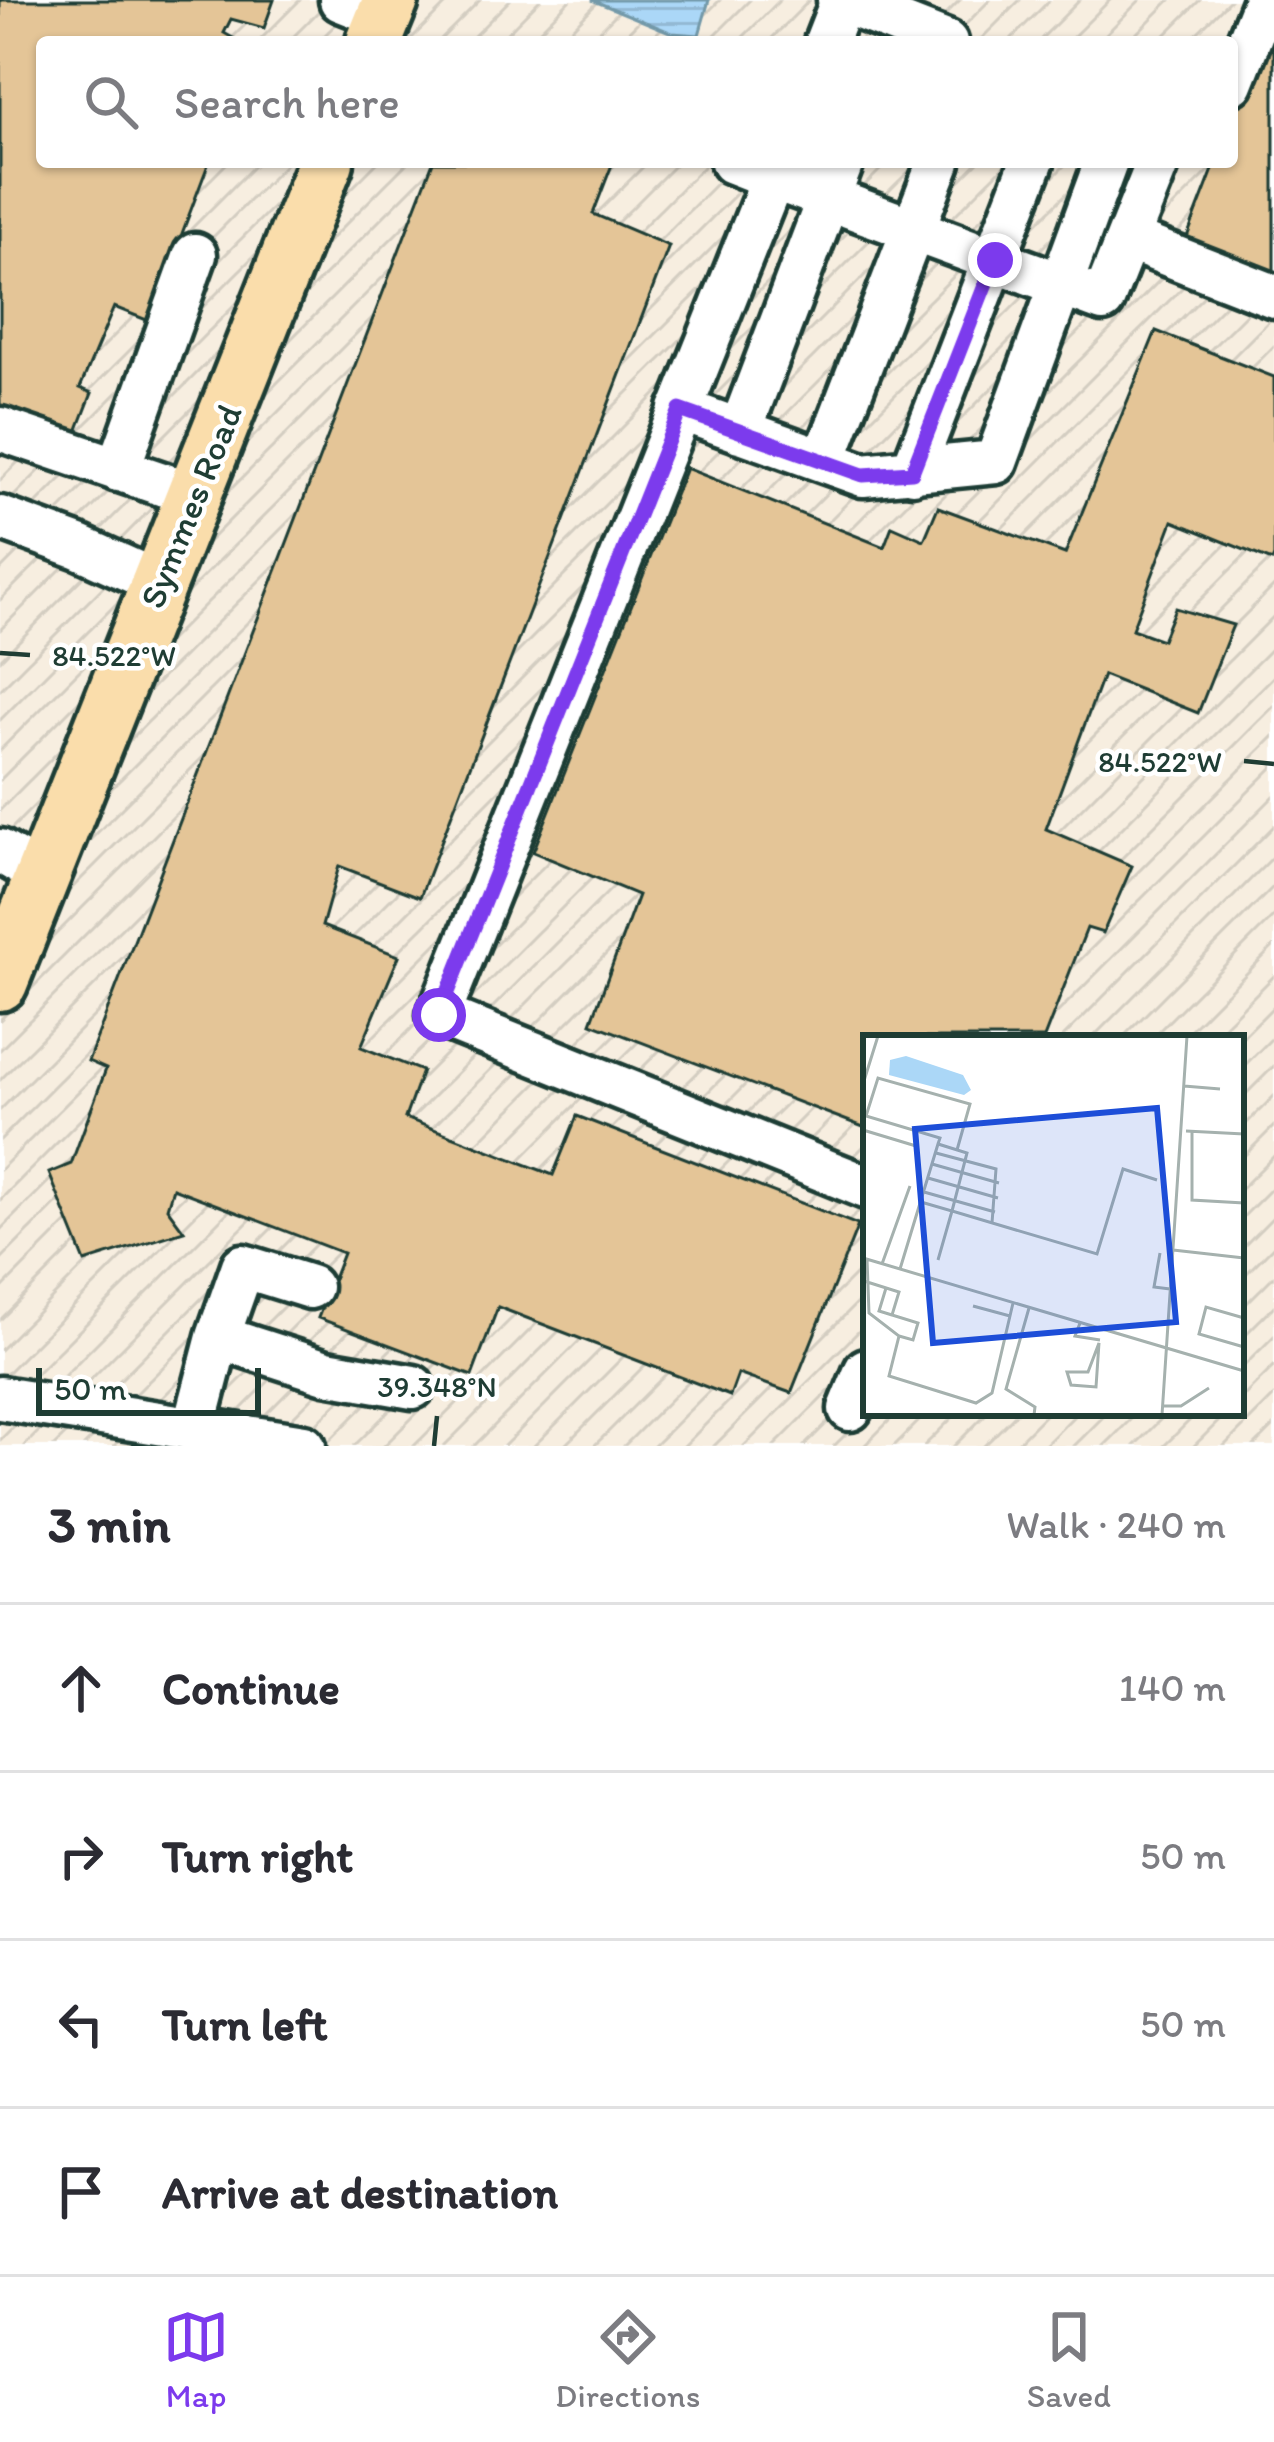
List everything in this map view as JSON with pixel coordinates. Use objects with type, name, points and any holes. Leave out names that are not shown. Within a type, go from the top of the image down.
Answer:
[{"type":"main road","name":"Symmes Road","points":[[0,983],[21,864],[159,583],[324,168]]},
{"type":"street","points":[[1238,68],[1265,0]]},
{"type":"street","points":[[828,36],[840,1],[892,32]]},
{"type":"street","points":[[824,461],[936,168]]},
{"type":"street","points":[[912,472],[1030,168]]},
{"type":"street","points":[[680,410],[863,475],[995,462],[1104,168]]},
{"type":"street","points":[[863,1186],[439,1015],[776,170],[834,180],[913,230],[1103,300],[1157,168]]},
{"type":"street","points":[[740,431],[834,180]]},
{"type":"street","points":[[1127,239],[1274,296]]},
{"type":"street","points":[[118,470],[195,255]]},
{"type":"street","points":[[0,429],[194,495]]},
{"type":"street","points":[[0,518],[159,583]]},
{"type":"street","points":[[194,1429],[243,1265],[310,1287]]},
{"type":"street","points":[[218,1337],[326,1372],[413,1387]]},
{"type":"street","points":[[850,1409],[863,1377]]},
{"type":"street","points":[[0,1398],[304,1446]]},
{"type":"shaded area","points":[[0,0],[1274,0],[1274,1446],[0,1446]]},
{"type":"water","points":[[592,0],[709,0],[699,35],[672,33]]},
{"type":"building","points":[[0,0],[274,0],[264,28],[231,19],[224,33],[229,36],[36,36],[36,168],[207,168],[149,321],[114,307],[80,388],[92,393],[73,442],[0,414]]},
{"type":"building","points":[[1274,13],[1274,275],[1187,237],[1214,168],[1238,168],[1238,106]]},
{"type":"building","points":[[431,168],[611,168],[593,214],[669,246],[420,897],[339,866],[322,926],[399,956],[361,1047],[422,1071],[405,1118],[553,1175],[577,1116],[858,1225],[791,1393],[738,1374],[730,1396],[498,1307],[472,1376],[318,1318],[343,1253],[173,1188],[167,1208],[184,1231],[85,1262],[49,1173],[71,1164],[106,1069],[88,1061]]},
{"type":"building","points":[[1156,331],[1274,377],[1272,561],[1173,521],[1132,629],[1162,640],[1175,608],[1233,625],[1198,713],[1103,675],[1046,829],[1132,866],[1103,933],[1087,928],[1045,1035],[863,1035],[863,1127],[591,1023],[638,895],[533,852],[686,468],[884,547],[892,526],[924,540],[938,507],[1065,554]]},
{"type":"route","points":[[439,1015],[680,410],[863,475],[912,472],[995,260]]}]
